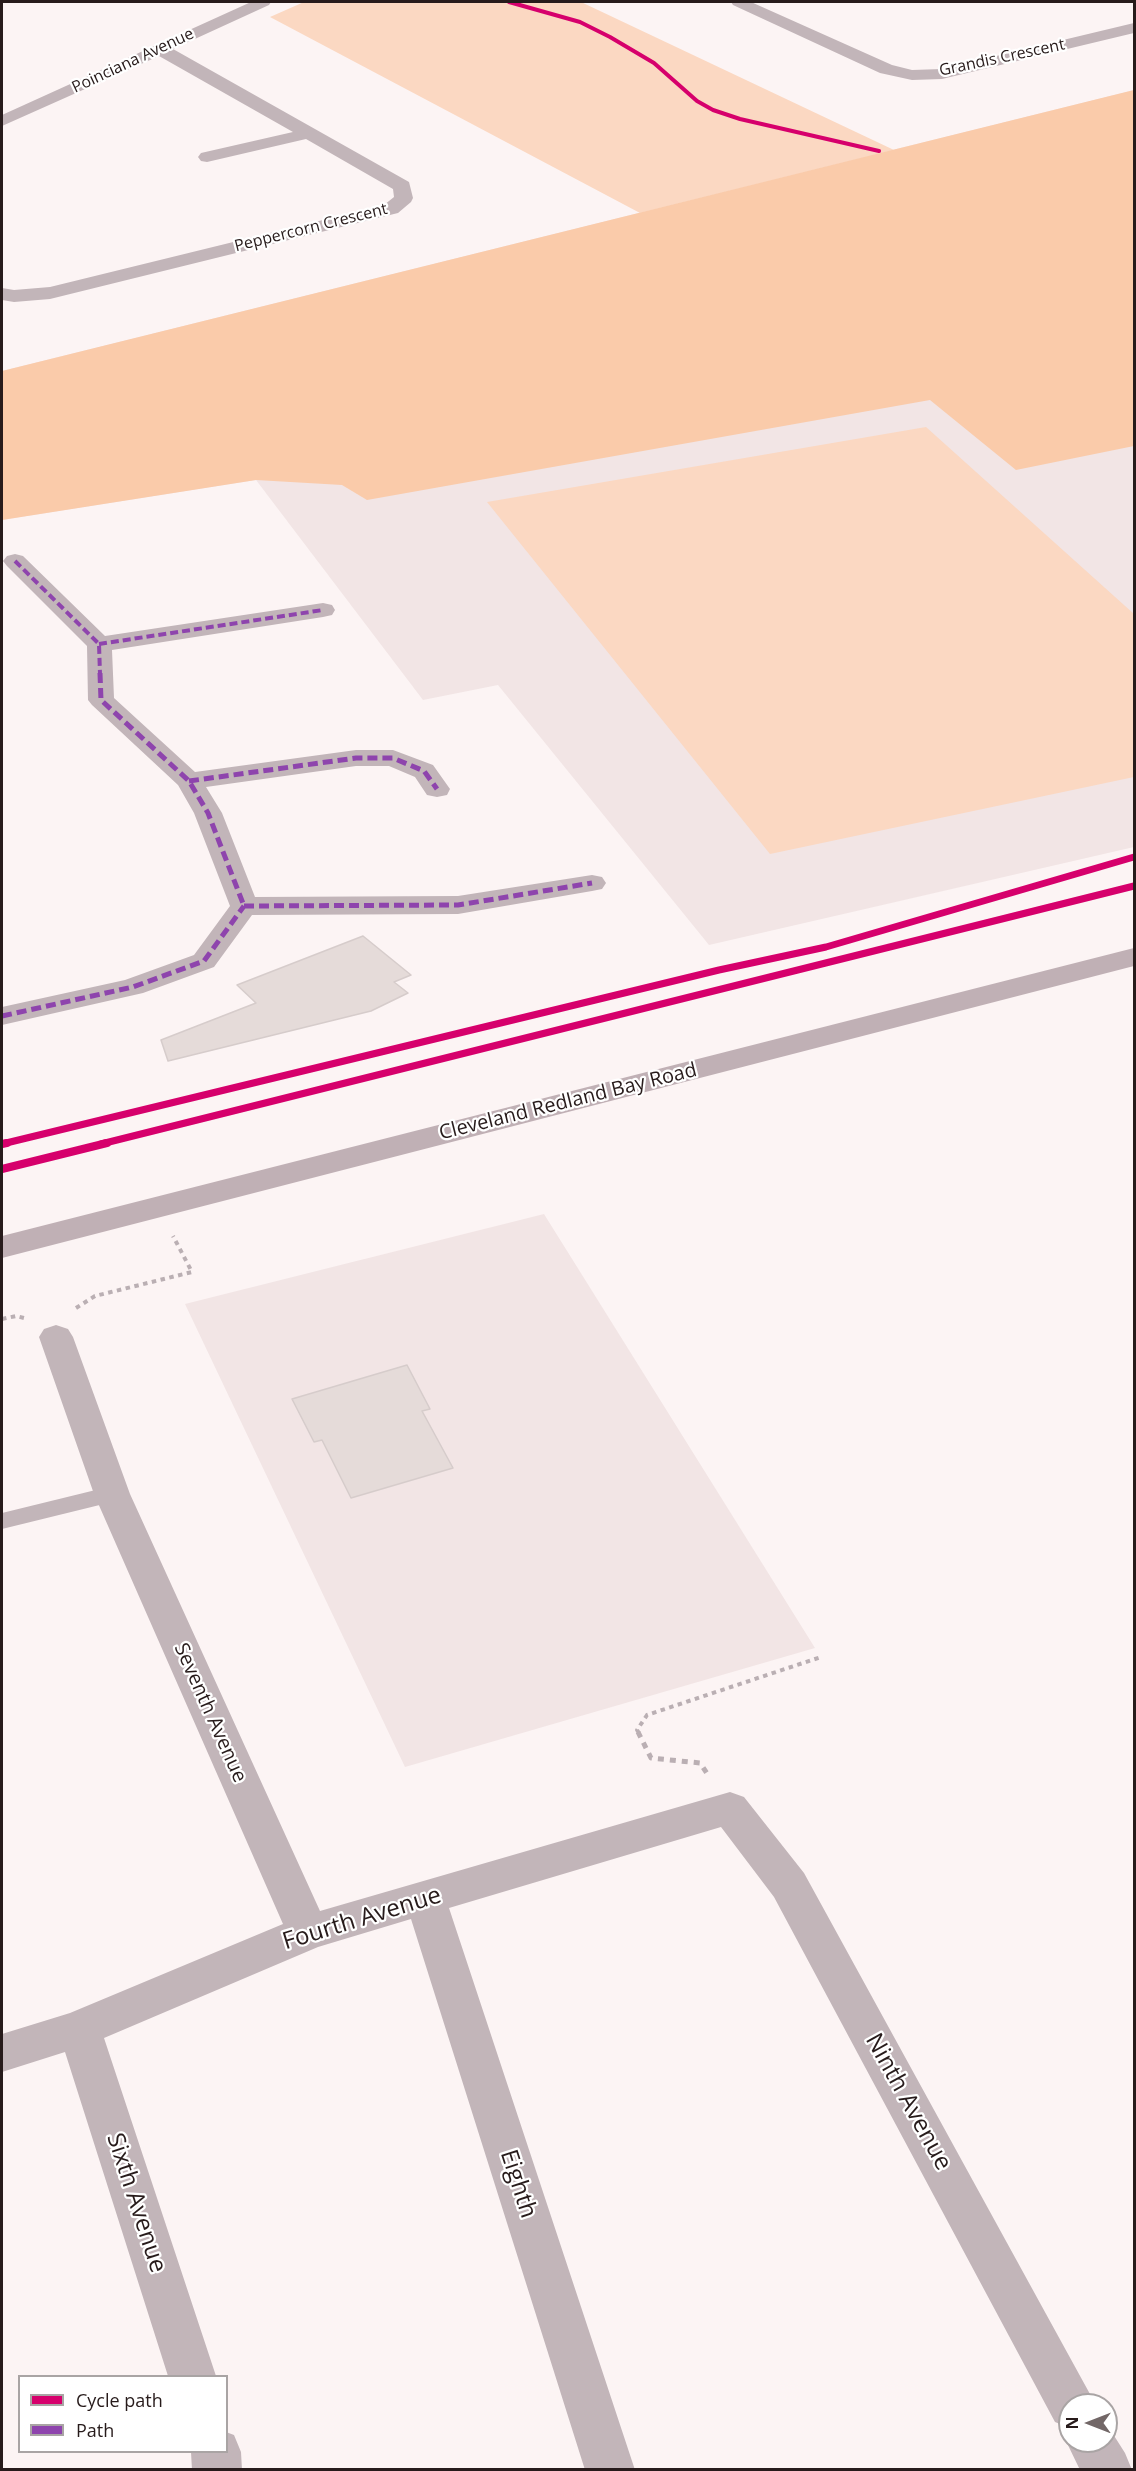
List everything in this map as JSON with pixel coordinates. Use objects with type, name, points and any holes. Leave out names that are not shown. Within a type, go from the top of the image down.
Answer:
[{"type":"highway","name":"Cleveland Redland Bay Road","points":[[2,1246],[1134,957]]},
{"type":"street","name":"Poinciana Avenue","points":[[2,121],[263,2]]},
{"type":"street","name":"Grandis Crescent","points":[[739,2],[886,69],[912,75],[942,74],[1134,28]]},
{"type":"street","name":"Peppercorn Crescent","points":[[2,294],[14,296],[61,291],[391,209],[404,198],[402,186],[160,49]]},
{"type":"street","points":[[2,105],[26,110]]},
{"type":"street","points":[[207,157],[310,134]]},
{"type":"street","points":[[15,561],[99,644],[101,700],[189,781],[208,813],[244,906]]},
{"type":"street","points":[[99,644],[323,610]]},
{"type":"street","points":[[189,781],[356,758],[393,758],[424,771],[437,789]]},
{"type":"street","points":[[244,906],[458,905],[592,883]]},
{"type":"street","points":[[2,1016],[133,987],[204,961],[244,906]]},
{"type":"street","name":"Seventh Avenue","points":[[52,1323],[112,1494],[308,1932]]},
{"type":"street","name":"Fourth Avenue","points":[[2,2053],[80,2029],[308,1932],[730,1808]]},
{"type":"street","name":"Ninth Avenue","points":[[730,1808],[789,1885],[1065,2393]]},
{"type":"street","name":"Eighth","points":[[425,1898],[610,2469]]},
{"type":"street","name":"Sixth Avenue","points":[[80,2029],[192,2375]]},
{"type":"street","points":[[216,2453],[217,2469]]},
{"type":"street","points":[[1098,2453],[1107,2469]]},
{"type":"lane","points":[[2,1521],[112,1494]]},
{"type":"path","points":[[509,2],[580,22],[610,37],[654,63],[697,101],[713,110],[740,119],[879,151]]},
{"type":"path","points":[[2,1319],[16,1316],[52,1323],[95,1296],[192,1272],[158,1207]]},
{"type":"path","points":[[730,1808],[700,1763],[651,1758],[637,1730],[647,1715],[821,1657]]},
{"type":"shaded area","points":[[304,2],[581,2],[894,150],[640,213],[270,17]]},
{"type":"shaded area","points":[[1134,90],[1134,847],[709,945],[498,685],[423,700],[256,480],[2,520],[2,371]]},
{"type":"shaded area","points":[[1134,90],[1134,446],[1016,470],[930,400],[367,500],[342,485],[256,480],[2,520],[2,371]]},
{"type":"shaded area","points":[[926,427],[1134,614],[1134,777],[770,854],[487,502]]},
{"type":"shaded area","points":[[544,1214],[815,1648],[405,1767],[185,1304]]},
{"type":"building","points":[[363,936],[411,975],[394,982],[408,993],[371,1011],[168,1061],[161,1040],[256,1003],[237,985]]},
{"type":"building","points":[[407,1365],[430,1409],[422,1411],[453,1468],[351,1498],[322,1440],[314,1442],[292,1399]]},
{"type":"marked path","points":[[15,561],[99,644],[101,700],[189,781],[208,813],[244,906]]},
{"type":"marked path","points":[[99,644],[323,610]]},
{"type":"marked path","points":[[189,781],[356,758],[393,758],[424,771],[437,789]]},
{"type":"marked path","points":[[244,906],[458,905],[592,883]]},
{"type":"marked path","points":[[2,1016],[133,987],[204,961],[244,906]]},
{"type":"cycle path","points":[[509,2],[580,22],[610,37],[654,63],[697,101],[713,110],[740,119],[879,151]]},
{"type":"cycle path","points":[[2,1144],[719,970],[826,947],[1134,857]]},
{"type":"cycle path","points":[[2,1169],[1134,886]]}]
